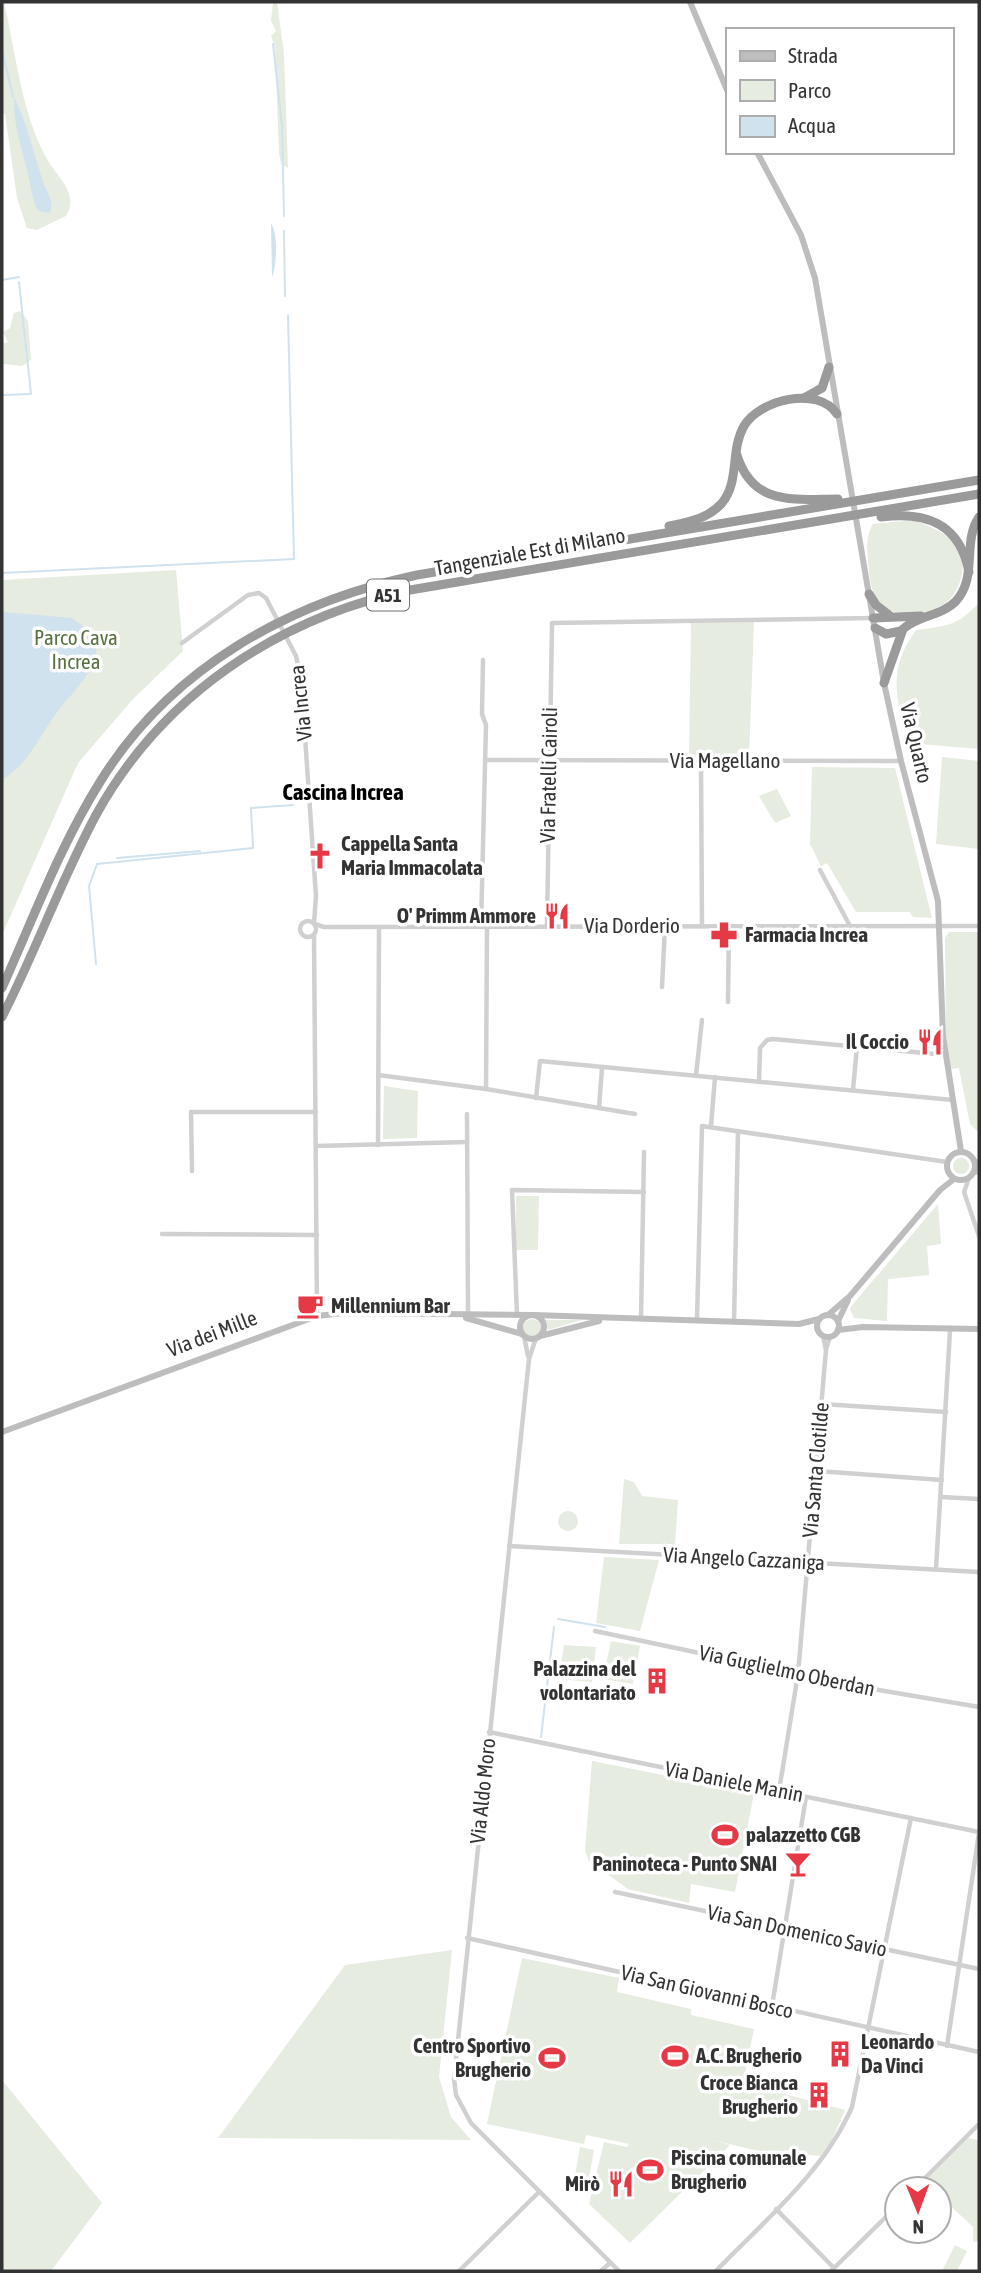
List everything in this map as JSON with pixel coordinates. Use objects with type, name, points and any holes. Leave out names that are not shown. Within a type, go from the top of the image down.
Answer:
[{"type":"highway","points":[[819,397],[826,381],[828,367]]},
{"type":"highway","points":[[609,542],[709,514],[729,493],[741,432],[755,413],[769,405],[833,393]]},
{"type":"highway","points":[[819,397],[836,414]]},
{"type":"highway","points":[[736,453],[749,481],[769,494],[800,501],[865,499]]},
{"type":"highway","name":"Tangenziale Est di Milano","points":[[2,988],[76,826],[106,772],[158,709],[218,657],[287,617],[365,588],[427,573],[979,480]]},
{"type":"highway","name":"Tangenziale Est di Milano","points":[[2,1017],[83,842],[115,783],[167,719],[216,676],[249,653],[319,617],[401,592],[747,536],[979,494]]},
{"type":"highway","points":[[747,536],[888,516],[914,517],[939,524],[953,533],[962,548],[969,572]]},
{"type":"highway","points":[[884,683],[901,631],[908,624],[930,616],[958,599],[969,572],[972,533],[979,517]]},
{"type":"highway","points":[[869,594],[877,607],[894,617]]},
{"type":"highway","points":[[874,623],[894,617],[930,616]]},
{"type":"highway","points":[[874,623],[886,634],[901,631]]},
{"type":"street","points":[[690,2],[726,88]]},
{"type":"street","name":"Via Quarto","points":[[758,154],[808,249],[884,683],[901,761],[938,901],[946,1055],[958,1152]]},
{"type":"street","name":"Via Increa","points":[[182,643],[248,595],[259,593],[266,598],[296,656],[301,679],[314,868],[317,1316]]},
{"type":"street","name":"Via Fratelli Cairoli","points":[[547,926],[552,623],[874,623]]},
{"type":"street","points":[[481,926],[486,760],[483,660]]},
{"type":"street","name":"Via Magellano","points":[[486,760],[548,758],[901,761]]},
{"type":"street","points":[[701,761],[702,926]]},
{"type":"street","points":[[820,870],[849,926]]},
{"type":"street","points":[[313,916],[305,921],[300,931],[313,944]]},
{"type":"street","points":[[305,921],[314,923]]},
{"type":"street","name":"Via Dorderio","points":[[314,923],[324,927],[979,926]]},
{"type":"street","points":[[486,1089],[487,926]]},
{"type":"street","points":[[662,987],[665,926]]},
{"type":"street","points":[[728,1002],[729,926]]},
{"type":"street","points":[[307,938],[324,927]]},
{"type":"street","points":[[378,1144],[379,927]]},
{"type":"street","points":[[696,1075],[702,1020]]},
{"type":"street","points":[[759,1081],[760,1048],[767,1040],[946,1055]]},
{"type":"street","points":[[853,1090],[857,1046]]},
{"type":"street","points":[[536,1098],[540,1061],[953,1100]]},
{"type":"street","points":[[598,1108],[602,1068]]},
{"type":"street","points":[[378,1075],[486,1089],[635,1114]]},
{"type":"street","points":[[711,1126],[715,1077]]},
{"type":"street","points":[[192,1171],[191,1112],[316,1112]]},
{"type":"street","points":[[467,1114],[468,1314]]},
{"type":"street","points":[[697,1321],[700,1129],[704,1125],[946,1164]]},
{"type":"street","points":[[734,1322],[738,1130]]},
{"type":"street","points":[[316,1146],[467,1142]]},
{"type":"street","points":[[641,1320],[644,1152]]},
{"type":"street","points":[[940,1189],[946,1164],[958,1152],[977,1161],[974,1174],[964,1192],[979,1236]]},
{"type":"street","points":[[946,1164],[954,1179]]},
{"type":"street","points":[[974,1174],[954,1179],[940,1189],[850,1296],[828,1315],[819,1319],[818,1330],[827,1336],[838,1330],[863,1327],[950,1331],[979,1329]]},
{"type":"street","points":[[517,1315],[512,1190],[644,1192]]},
{"type":"street","points":[[162,1234],[317,1235]]},
{"type":"street","points":[[838,1330],[838,1321],[850,1296]]},
{"type":"street","name":"Via dei Mille","points":[[2,1432],[317,1316],[339,1313],[532,1315],[803,1324],[819,1319]]},
{"type":"street","name":"Via dei Mille","points":[[443,1315],[477,1320],[523,1335]]},
{"type":"street","points":[[532,1315],[543,1322],[538,1337],[523,1335],[521,1322],[532,1315]]},
{"type":"street","points":[[828,1315],[838,1321],[863,1327]]},
{"type":"street","name":"Via dei Mille","points":[[538,1337],[581,1324],[619,1319]]},
{"type":"street","name":"Via dei Mille","points":[[803,1324],[818,1330]]},
{"type":"street","points":[[936,1569],[950,1331]]},
{"type":"street","name":"Via Aldo Moro","points":[[523,1335],[528,1359],[454,2065],[456,2095],[471,2123],[619,2271]]},
{"type":"street","name":"Via Santa Clotilde","points":[[779,1791],[799,1674],[827,1336]]},
{"type":"street","name":"Via Aldo Moro","points":[[528,1359],[538,1337]]},
{"type":"street","points":[[821,1404],[946,1412]]},
{"type":"street","points":[[817,1471],[942,1480]]},
{"type":"street","points":[[941,1497],[979,1499]]},
{"type":"street","name":"Via Angelo Cazzaniga","points":[[509,1546],[979,1572]]},
{"type":"street","name":"Via Guglielmo Oberdan","points":[[595,1631],[799,1674],[979,1707]]},
{"type":"street","name":"Via Daniele Manin","points":[[489,1732],[979,1832]]},
{"type":"street","points":[[772,2007],[806,1796]]},
{"type":"street","points":[[716,2271],[823,2159],[840,2135],[852,2107],[911,1818]]},
{"type":"street","points":[[947,2046],[979,1832]]},
{"type":"street","name":"Via San Domenico Savio","points":[[615,1892],[979,1969]]},
{"type":"street","name":"Via San Giovanni Bosco","points":[[467,1938],[978,2054]]},
{"type":"street","points":[[928,2175],[979,2124]]},
{"type":"street","points":[[459,2271],[539,2192]]},
{"type":"street","points":[[776,2209],[833,2269],[883,2220]]},
{"type":"street","points":[[601,2271],[610,2263]]},
{"type":"green space","points":[[2,2],[31,122],[47,159],[69,193],[70,208],[66,216],[37,230],[27,228],[17,198],[5,114],[2,114]]},
{"type":"green space","points":[[273,2],[277,2],[284,54],[288,168],[281,164],[279,153],[275,47],[271,36],[276,31],[271,21]]},
{"type":"green space","points":[[20,311],[28,321],[31,360],[22,366],[3,364],[2,344],[8,342],[3,332],[10,328],[14,313]]},
{"type":"green space","points":[[914,520],[934,528],[952,540],[961,553],[962,577],[951,598],[938,607],[920,612],[893,612],[878,602],[873,592],[869,571],[868,535],[873,524]]},
{"type":"green space","name":"Parco Cava Increa","points":[[176,570],[183,651],[133,699],[78,763],[2,935],[2,580]]},
{"type":"green space","points":[[979,603],[979,749],[908,743],[900,713],[897,685],[897,672],[907,645],[916,630],[958,621]]},
{"type":"green space","points":[[754,622],[749,758],[689,758],[691,623]]},
{"type":"green space","points":[[942,757],[979,761],[979,849],[936,844]]},
{"type":"green space","points":[[812,767],[895,768],[932,918],[913,917],[910,912],[856,912],[827,863],[821,866],[810,844]]},
{"type":"green space","points":[[777,789],[791,816],[775,823],[759,796]]},
{"type":"green space","points":[[949,932],[979,932],[979,1133],[970,1124],[959,1068],[951,1069],[946,1035],[945,938]]},
{"type":"green space","points":[[384,1086],[418,1091],[417,1138],[383,1139]]},
{"type":"green space","points":[[961,1158],[967,1160],[967,1172],[961,1174],[955,1172],[953,1166],[955,1160]]},
{"type":"green space","points":[[516,1196],[539,1196],[538,1250],[516,1250]]},
{"type":"green space","points":[[938,1204],[941,1244],[927,1246],[929,1275],[888,1279],[887,1321],[854,1318],[850,1309],[853,1304]]},
{"type":"green space","points":[[532,1319],[538,1322],[541,1328],[538,1334],[532,1337],[526,1334],[523,1328],[526,1322]]},
{"type":"green space","points":[[546,1320],[582,1320],[548,1330],[545,1321]]},
{"type":"green space","points":[[624,1479],[634,1482],[642,1496],[678,1500],[675,1544],[619,1544]]},
{"type":"green space","points":[[568,1511],[575,1514],[578,1521],[575,1528],[568,1531],[561,1528],[558,1521],[561,1514]]},
{"type":"green space","points":[[604,1557],[659,1560],[640,1631],[596,1623]]},
{"type":"green space","points":[[611,1641],[640,1646],[633,1684],[603,1679]]},
{"type":"green space","points":[[564,1645],[596,1647],[592,1682],[559,1679]]},
{"type":"green space","points":[[592,1761],[754,1793],[735,1892],[691,1884],[689,1903],[628,1889],[589,1861],[585,1851]]},
{"type":"green space","points":[[452,1950],[439,2077],[451,2117],[471,2140],[218,2138],[345,1965]]},
{"type":"green space","points":[[522,1958],[619,1978],[617,1992],[691,2009],[691,2015],[754,2029],[743,2083],[845,2110],[831,2142],[820,2156],[808,2155],[801,2161],[712,2140],[730,2145],[630,2243],[589,2204],[604,2142],[627,2147],[629,2144],[586,2135],[584,2144],[487,2124]]},
{"type":"green space","points":[[2,2080],[102,2203],[51,2271],[2,2271]]},
{"type":"green space","points":[[968,2138],[979,2140],[979,2241],[973,2242],[973,2227],[953,2208],[953,2175],[931,2175]]},
{"type":"green space","points":[[580,2147],[594,2150],[589,2178],[575,2175]]},
{"type":"green space","points":[[955,2245],[967,2251],[957,2271],[942,2271]]},
{"type":"water","points":[[14,98],[50,200],[50,213],[38,211],[34,202],[16,127]]},
{"type":"water","points":[[271,223],[276,250],[272,277]]},
{"type":"water","points":[[2,612],[72,618],[96,636],[97,644],[92,666],[83,680],[57,712],[27,758],[2,780]]},
{"type":"waterway","points":[[273,44],[282,126],[284,216]]},
{"type":"waterway","points":[[2,50],[13,97]]},
{"type":"waterway","points":[[284,231],[285,296]]},
{"type":"waterway","points":[[2,280],[19,277]]},
{"type":"waterway","points":[[2,395],[31,394],[19,282]]},
{"type":"waterway","points":[[2,573],[294,559],[288,316]]},
{"type":"waterway","points":[[96,964],[89,886],[97,864],[253,848],[251,808],[293,805]]},
{"type":"waterway","points":[[117,858],[200,851]]},
{"type":"waterway","points":[[558,1619],[605,1627]]},
{"type":"waterway","points":[[541,1737],[554,1627]]},
{"type":"place","name":"Cappella Santa Maria Immacolata","points":[[320,856]]},
{"type":"place","name":"O' Primm Ammore","points":[[557,916]]},
{"type":"place","name":"Farmacia Increa","points":[[724,935]]},
{"type":"place","name":"Il Coccio","points":[[930,1042]]},
{"type":"place","name":"Millennium Bar","points":[[310,1306]]},
{"type":"place","name":"Palazzina del volontariato","points":[[657,1681]]},
{"type":"place","name":"palazzetto CGB","points":[[725,1835]]},
{"type":"place","name":"Paninoteca - Punto SNAI","points":[[798,1864]]},
{"type":"place","name":"Leonardo Da Vinci","points":[[840,2054]]},
{"type":"place","name":"A.C. Brugherio","points":[[675,2056]]},
{"type":"place","name":"Centro Sportivo Brugherio","points":[[552,2058]]},
{"type":"place","name":"Croce Bianca Brugherio","points":[[819,2095]]},
{"type":"place","name":"Piscina comunale Brugherio","points":[[650,2170]]},
{"type":"place","name":"Mirò","points":[[621,2184]]},
{"type":"district","name":"Cascina Increa","points":[[343,792]]}]
